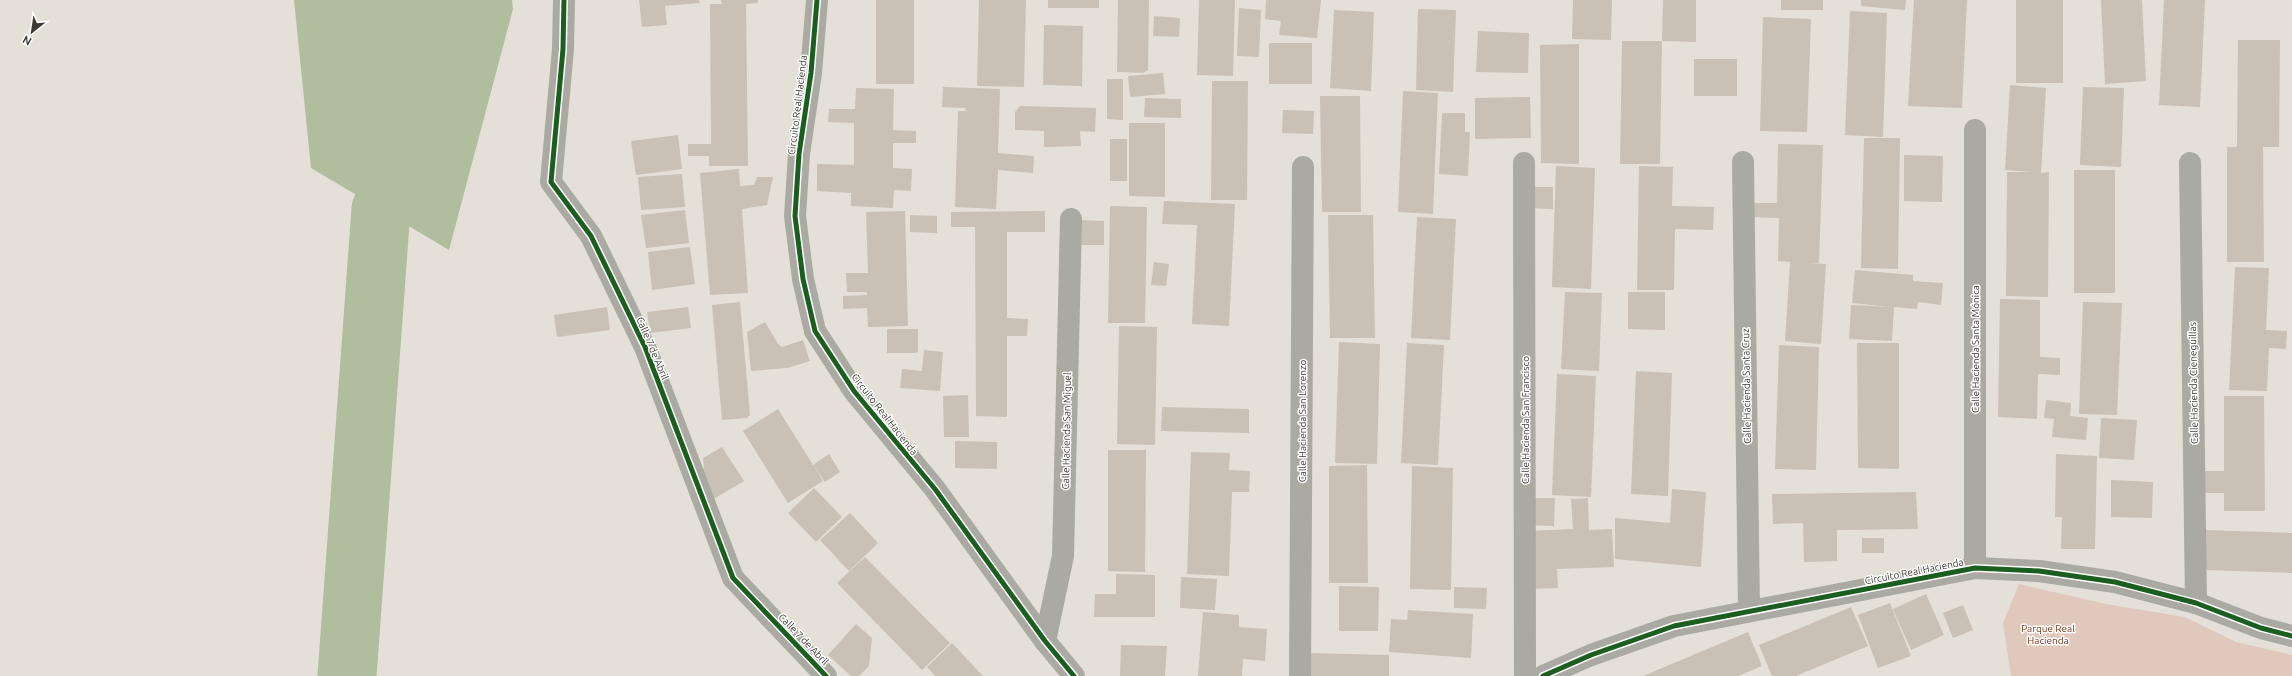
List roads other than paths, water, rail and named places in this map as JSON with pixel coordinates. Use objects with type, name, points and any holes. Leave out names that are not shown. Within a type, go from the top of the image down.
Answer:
[{"type":"street","name":"Calle 7 de Abril","points":[[564,0],[564,50],[551,182],[591,236],[645,347],[733,578],[826,676]]},
{"type":"street","name":"Circuito Real Hacienda","points":[[817,0],[811,73],[799,154],[795,216],[804,279],[815,331],[854,391],[935,489],[1045,641],[1074,676]]},
{"type":"street","name":"Calle Hacienda Santa Mónica","points":[[1975,130],[1975,568]]},
{"type":"street","name":"Calle Hacienda Santa Cruz","points":[[1743,162],[1749,611]]},
{"type":"street","name":"Calle Hacienda Cieneguillas","points":[[2190,163],[2196,603]]},
{"type":"street","name":"Calle Hacienda San Francisco","points":[[1524,164],[1525,676]]},
{"type":"street","name":"Calle Hacienda San Lorenzo","points":[[1300,676],[1303,167]]},
{"type":"street","name":"Calle Hacienda San Miguel","points":[[1045,641],[1063,556],[1071,219]]},
{"type":"street","name":"Circuito Real Hacienda","points":[[1543,676],[1591,655],[1674,626],[1975,568],[2039,571],[2115,582],[2196,603],[2261,628],[2292,636]]},
{"type":"waterway","points":[[347,676],[381,209]]},
{"type":"park label","name":"Parque Real Hacienda","points":[[2048,634]]}]
